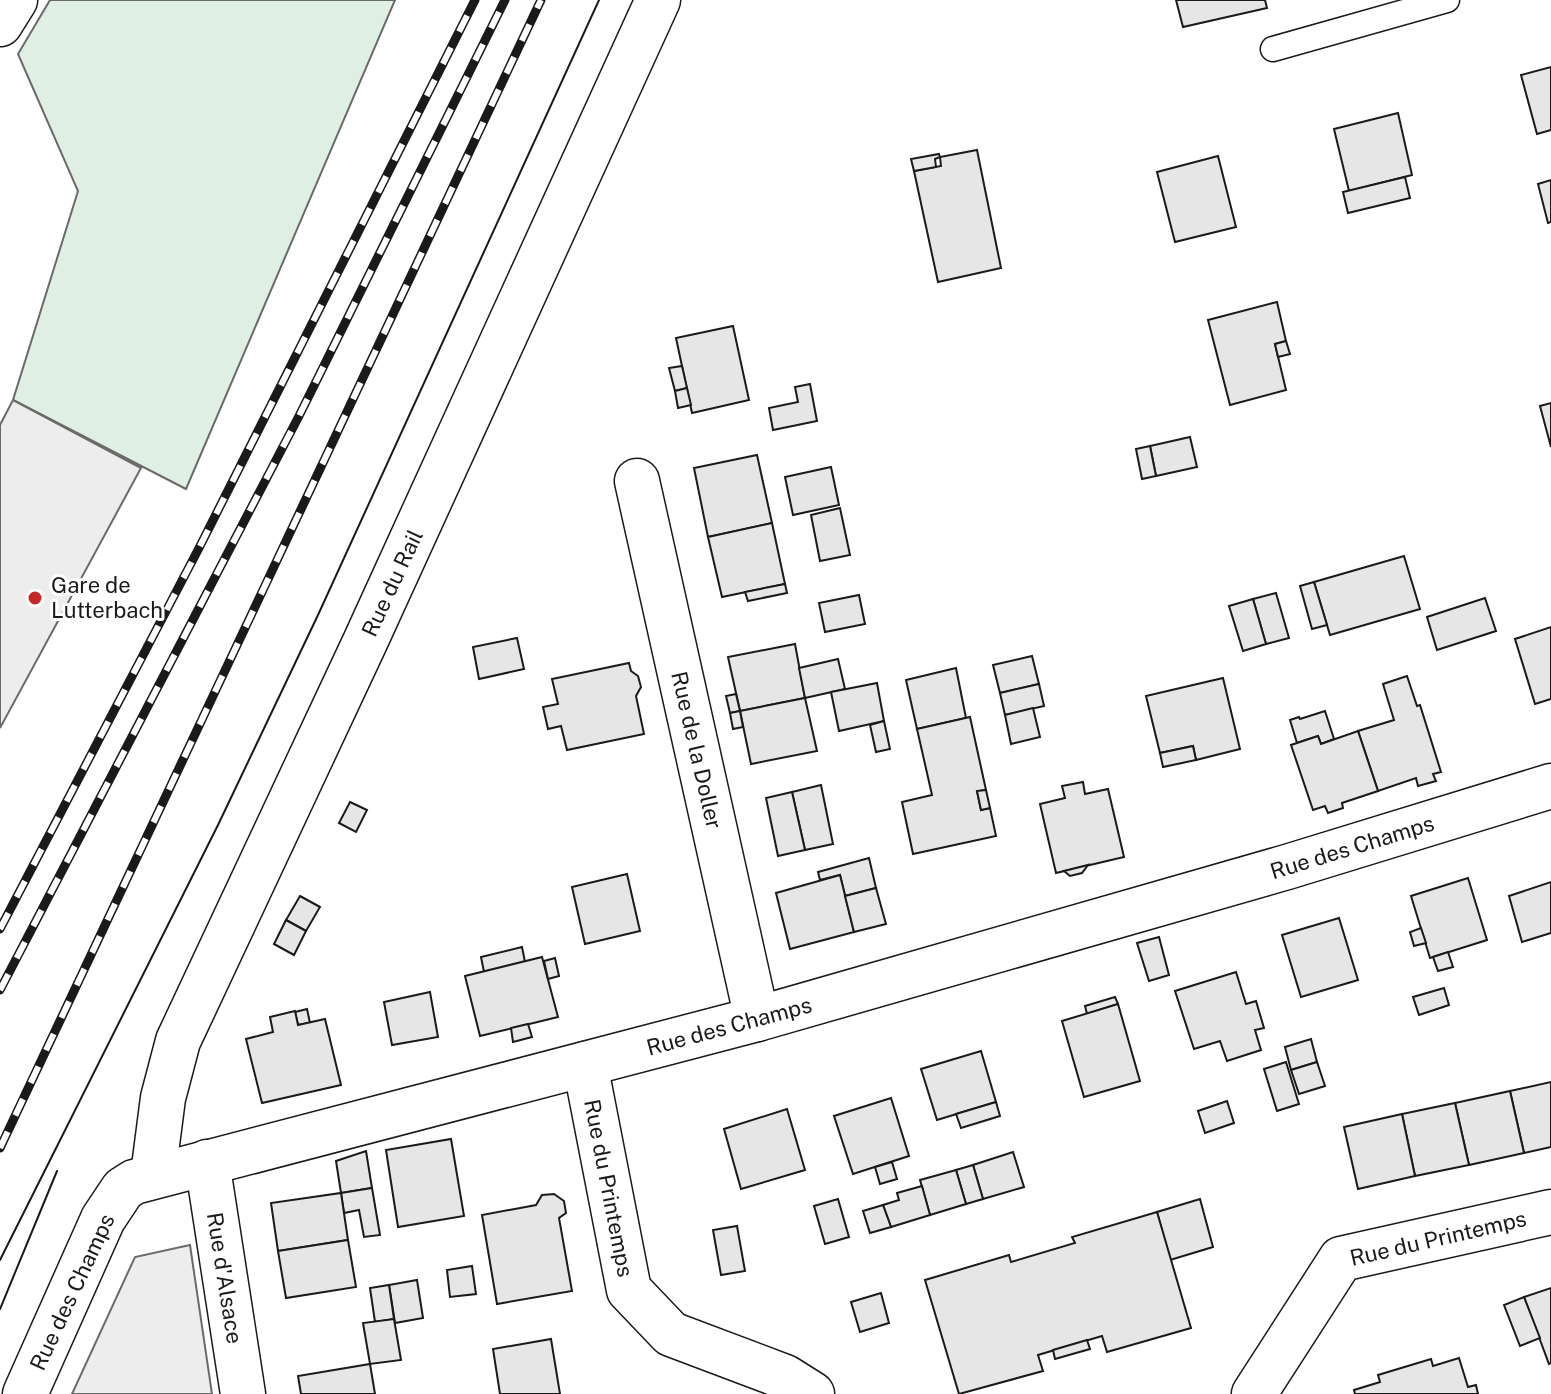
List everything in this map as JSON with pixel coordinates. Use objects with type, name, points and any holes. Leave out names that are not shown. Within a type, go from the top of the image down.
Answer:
[{"type":"street","points":[[0,24],[15,0]]},
{"type":"street","name":"Rue du Rail","points":[[153,1175],[163,1098],[178,1041],[365,642],[658,0]]},
{"type":"street","name":"Rue de la Doller","points":[[637,481],[757,1019]]},
{"type":"street","name":"Rue des Champs","points":[[25,1394],[103,1219],[123,1189],[134,1182],[757,1019],[1287,867],[1551,786]]},
{"type":"street","name":"Rue du Printemps","points":[[585,1064],[629,1290],[671,1334],[785,1377],[812,1394]]},
{"type":"street","name":"Rue d'Alsace","points":[[207,1162],[243,1394]]},
{"type":"street","name":"Rue du Printemps","points":[[1254,1394],[1341,1259],[1551,1212]]},
{"type":"lane","points":[[1273,49],[1447,0]]},
{"type":"green space","points":[[50,0],[395,0],[186,489],[13,400],[78,191],[18,54]]},
{"type":"shaded area","name":"Gare de Lutterbach","points":[[13,400],[141,468],[0,728],[0,425]]},
{"type":"shaded area","points":[[190,1245],[212,1394],[72,1394],[135,1257]]},
{"type":"building","points":[[1176,0],[1265,0],[1267,8],[1183,27]]},
{"type":"building","points":[[1551,67],[1551,130],[1537,134],[1521,75]]},
{"type":"building","points":[[1398,113],[1412,175],[1349,191],[1334,129]]},
{"type":"building","points":[[977,150],[1001,268],[938,282],[914,171],[941,166],[940,157]]},
{"type":"building","points":[[939,154],[940,157],[935,159],[936,167],[914,171],[911,159]]},
{"type":"building","points":[[1218,156],[1236,227],[1175,242],[1157,172]]},
{"type":"building","points":[[1405,177],[1410,198],[1348,213],[1343,192]]},
{"type":"building","points":[[1551,180],[1551,222],[1548,223],[1538,184]]},
{"type":"building","points":[[1277,302],[1286,341],[1275,344],[1286,390],[1230,405],[1208,320]]},
{"type":"building","points":[[733,326],[749,400],[692,413],[676,338]]},
{"type":"building","points":[[1286,341],[1290,354],[1278,357],[1275,344]]},
{"type":"building","points":[[682,366],[687,388],[675,391],[669,368]]},
{"type":"building","points":[[810,384],[817,421],[773,430],[769,408],[798,402],[795,387]]},
{"type":"building","points":[[687,388],[691,405],[678,408],[675,391]]},
{"type":"building","points":[[1551,403],[1551,447],[1540,406]]},
{"type":"building","points":[[1190,437],[1197,467],[1156,476],[1150,446]]},
{"type":"building","points":[[1150,446],[1156,476],[1142,479],[1136,449]]},
{"type":"building","points":[[757,455],[772,523],[708,537],[694,468]]},
{"type":"building","points":[[831,467],[839,505],[793,515],[785,477]]},
{"type":"building","points":[[840,508],[850,555],[820,561],[811,515]]},
{"type":"building","points":[[772,523],[785,584],[722,597],[708,537]]},
{"type":"building","points":[[1404,556],[1420,609],[1330,635],[1314,582]]},
{"type":"building","points":[[1314,582],[1327,625],[1312,629],[1300,586]]},
{"type":"building","points":[[785,584],[787,593],[748,601],[745,592]]},
{"type":"building","points":[[1276,593],[1289,638],[1266,644],[1253,599]]},
{"type":"building","points":[[859,595],[865,624],[825,632],[819,603]]},
{"type":"building","points":[[1485,598],[1496,631],[1437,650],[1427,617]]},
{"type":"building","points":[[1253,599],[1266,644],[1243,651],[1229,606]]},
{"type":"building","points":[[1551,627],[1551,699],[1535,704],[1515,639]]},
{"type":"building","points":[[517,638],[524,669],[479,679],[473,647]]},
{"type":"building","points":[[795,644],[805,698],[740,711],[728,657]]},
{"type":"building","points":[[1032,656],[1039,684],[1000,693],[993,665]]},
{"type":"building","points":[[838,659],[845,689],[805,698],[799,668]]},
{"type":"building","points":[[629,663],[641,687],[636,696],[644,734],[567,750],[561,726],[548,729],[543,707],[558,704],[552,679]]},
{"type":"building","points":[[956,668],[966,718],[917,729],[906,680]]},
{"type":"building","points":[[1407,676],[1417,706],[1420,705],[1441,772],[1433,774],[1436,781],[1418,786],[1416,778],[1378,791],[1358,731],[1394,720],[1383,684]]},
{"type":"building","points":[[1223,678],[1240,749],[1196,760],[1193,746],[1160,753],[1146,696]]},
{"type":"building","points":[[877,683],[884,721],[839,731],[831,692]]},
{"type":"building","points":[[1039,684],[1044,706],[1005,715],[1000,693]]},
{"type":"building","points":[[736,694],[740,711],[730,713],[726,696]]},
{"type":"building","points":[[805,698],[817,751],[751,764],[740,711]]},
{"type":"building","points":[[1033,708],[1040,737],[1011,744],[1005,715]]},
{"type":"building","points":[[740,711],[743,727],[733,729],[730,713]]},
{"type":"building","points":[[1325,711],[1334,739],[1321,744],[1318,736],[1297,743],[1290,720]]},
{"type":"building","points":[[970,717],[986,790],[977,791],[981,810],[990,808],[996,836],[913,854],[902,802],[932,795],[917,729]]},
{"type":"building","points":[[884,721],[890,749],[876,752],[870,725]]},
{"type":"building","points":[[1358,731],[1378,791],[1342,803],[1343,808],[1328,813],[1325,806],[1313,810],[1291,745],[1318,736],[1321,744]]},
{"type":"building","points":[[1193,746],[1196,760],[1163,767],[1160,753]]},
{"type":"building","points":[[1083,782],[1085,794],[1108,789],[1124,857],[1056,873],[1040,804],[1065,798],[1062,786]]},
{"type":"building","points":[[821,785],[833,844],[805,850],[792,792]]},
{"type":"building","points":[[986,790],[990,808],[981,810],[977,791]]},
{"type":"building","points":[[792,792],[805,850],[778,856],[766,798]]},
{"type":"building","points":[[350,802],[367,810],[356,832],[339,823]]},
{"type":"building","points":[[869,858],[876,888],[845,896],[840,875],[820,880],[818,872]]},
{"type":"building","points":[[1088,865],[1082,873],[1070,876],[1064,871]]},
{"type":"building","points":[[627,874],[640,931],[585,944],[572,887]]},
{"type":"building","points":[[840,875],[854,932],[790,949],[776,893]]},
{"type":"building","points":[[1468,878],[1487,940],[1430,958],[1411,896]]},
{"type":"building","points":[[1551,882],[1551,933],[1522,942],[1509,896]]},
{"type":"building","points":[[876,888],[886,924],[854,932],[845,896]]},
{"type":"building","points":[[300,896],[320,907],[306,931],[286,920]]},
{"type":"building","points":[[1339,918],[1358,980],[1301,997],[1282,935]]},
{"type":"building","points":[[286,920],[306,931],[294,955],[274,944]]},
{"type":"building","points":[[1421,928],[1426,943],[1414,946],[1410,932]]},
{"type":"building","points":[[1159,937],[1169,975],[1149,981],[1137,943]]},
{"type":"building","points":[[522,947],[525,962],[484,972],[481,957]]},
{"type":"building","points":[[1448,952],[1453,967],[1438,971],[1433,957]]},
{"type":"building","points":[[542,957],[558,1017],[480,1036],[465,976]]},
{"type":"building","points":[[555,958],[559,976],[548,979],[544,961]]},
{"type":"building","points":[[1236,972],[1246,1004],[1256,1001],[1264,1028],[1255,1030],[1261,1050],[1227,1061],[1220,1041],[1194,1049],[1175,991]]},
{"type":"building","points":[[1444,988],[1449,1005],[1419,1015],[1413,997]]},
{"type":"building","points":[[430,992],[438,1037],[392,1045],[384,1002]]},
{"type":"building","points":[[1115,997],[1118,1004],[1087,1014],[1085,1006]]},
{"type":"building","points":[[1118,1004],[1140,1081],[1084,1097],[1062,1021]]},
{"type":"building","points":[[307,1009],[310,1023],[298,1025],[295,1012]]},
{"type":"building","points":[[295,1011],[298,1025],[325,1019],[341,1085],[262,1103],[246,1039],[273,1032],[270,1017]]},
{"type":"building","points":[[528,1024],[532,1037],[513,1042],[511,1028]]},
{"type":"building","points":[[1311,1039],[1317,1062],[1291,1070],[1285,1047]]},
{"type":"building","points":[[981,1051],[996,1102],[937,1120],[921,1069]]},
{"type":"building","points":[[1286,1062],[1299,1104],[1277,1111],[1264,1069]]},
{"type":"building","points":[[1317,1062],[1325,1086],[1299,1094],[1291,1070]]},
{"type":"building","points":[[1551,1082],[1551,1147],[1524,1153],[1510,1091]]},
{"type":"building","points":[[1510,1091],[1524,1153],[1469,1165],[1455,1103]]},
{"type":"building","points":[[891,1098],[909,1156],[853,1174],[834,1116]]},
{"type":"building","points":[[1227,1101],[1234,1123],[1205,1133],[1198,1111]]},
{"type":"building","points":[[996,1102],[1000,1116],[961,1128],[956,1114]]},
{"type":"building","points":[[1455,1103],[1469,1165],[1415,1176],[1402,1114]]},
{"type":"building","points":[[787,1109],[805,1170],[741,1189],[724,1129]]},
{"type":"building","points":[[1402,1114],[1415,1176],[1358,1189],[1344,1127]]},
{"type":"building","points":[[451,1139],[464,1216],[398,1227],[386,1150]]},
{"type":"building","points":[[366,1151],[372,1188],[341,1193],[336,1161]]},
{"type":"building","points":[[1013,1152],[1024,1187],[983,1199],[973,1165]]},
{"type":"building","points":[[892,1162],[897,1179],[880,1184],[875,1167]]},
{"type":"building","points":[[973,1165],[983,1199],[966,1204],[956,1170]]},
{"type":"building","points":[[956,1170],[966,1204],[930,1215],[920,1180]]},
{"type":"building","points":[[922,1186],[930,1215],[891,1227],[883,1205],[899,1200],[897,1193]]},
{"type":"building","points":[[372,1188],[380,1235],[364,1237],[359,1210],[344,1213],[341,1193]]},
{"type":"building","points":[[341,1193],[348,1240],[278,1251],[271,1203]]},
{"type":"building","points":[[554,1194],[564,1201],[566,1213],[559,1218],[572,1291],[497,1304],[482,1215],[536,1205],[542,1195]]},
{"type":"building","points":[[838,1199],[849,1237],[825,1244],[814,1206]]},
{"type":"building","points":[[1200,1199],[1213,1247],[1170,1260],[1157,1212]]},
{"type":"building","points":[[883,1205],[891,1227],[870,1233],[863,1211]]},
{"type":"building","points":[[1157,1212],[1191,1328],[1107,1352],[1102,1336],[1038,1355],[1043,1371],[959,1394],[925,1280],[1009,1255],[1011,1262],[1075,1243],[1072,1237]]},
{"type":"building","points":[[737,1226],[745,1271],[721,1275],[713,1230]]},
{"type":"building","points":[[348,1240],[356,1287],[286,1298],[278,1251]]},
{"type":"building","points":[[472,1266],[476,1294],[450,1297],[447,1270]]},
{"type":"building","points":[[417,1280],[423,1318],[395,1323],[389,1285]]},
{"type":"building","points":[[389,1285],[394,1319],[375,1322],[370,1288]]},
{"type":"building","points":[[1551,1288],[1551,1363],[1549,1364],[1524,1297]]},
{"type":"building","points":[[881,1293],[889,1323],[860,1332],[851,1302]]},
{"type":"building","points":[[1524,1297],[1540,1338],[1520,1346],[1504,1305]]},
{"type":"building","points":[[394,1319],[401,1360],[370,1364],[363,1323]]},
{"type":"building","points":[[551,1339],[560,1394],[500,1394],[493,1349]]},
{"type":"building","points":[[1087,1340],[1090,1349],[1055,1359],[1053,1350]]},
{"type":"building","points":[[1459,1358],[1468,1387],[1476,1385],[1478,1394],[1355,1394],[1354,1390],[1380,1382],[1378,1375],[1431,1359],[1433,1366]]},
{"type":"building","points":[[370,1364],[375,1394],[301,1394],[298,1376]]},
{"type":"tram line","points":[[0,1260],[218,825],[318,615],[599,0]]},
{"type":"tram line","points":[[0,1309],[57,1171]]},
{"type":"railway","points":[[0,929],[199,548],[475,0]]},
{"type":"railway","points":[[0,990],[299,416],[505,0]]},
{"type":"railway","points":[[0,1148],[541,0]]},
{"type":"place","name":"Gare de Lutterbach","points":[[35,598]]}]
